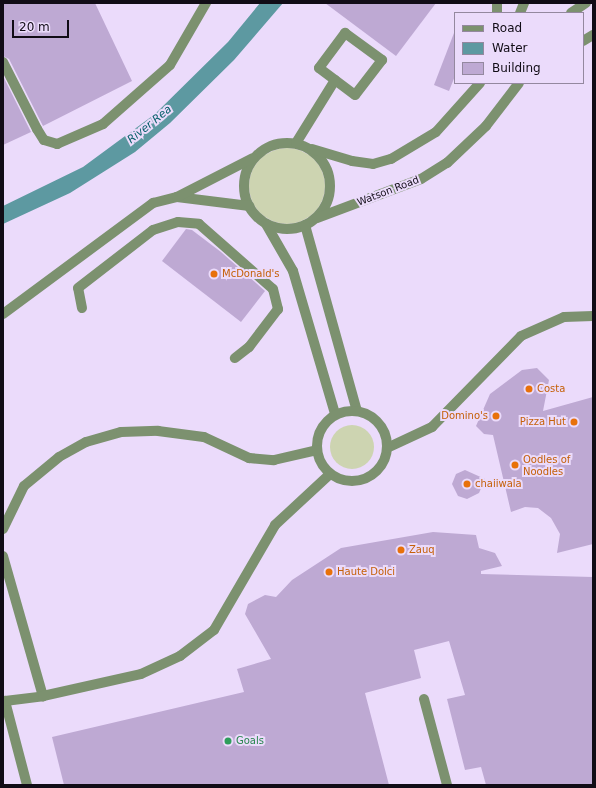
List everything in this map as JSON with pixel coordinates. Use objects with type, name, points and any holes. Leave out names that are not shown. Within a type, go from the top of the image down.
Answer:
[{"type":"street","points":[[3,62],[44,140],[57,144],[103,124],[170,65],[206,3]]},
{"type":"street","points":[[572,12],[586,3]]},
{"type":"street","points":[[345,33],[382,60],[355,95],[335,80],[320,68],[345,33]]},
{"type":"street","points":[[584,40],[593,35]]},
{"type":"street","points":[[296,143],[335,80]]},
{"type":"street","points":[[3,314],[153,203],[176,197],[253,158],[272,145],[296,143],[310,149],[352,161],[373,164],[391,159],[436,132],[479,84]]},
{"type":"street","name":"Watson Road","points":[[315,218],[421,179],[447,163],[464,150],[519,84]]},
{"type":"street","points":[[266,224],[282,229],[305,225],[315,218],[325,206],[330,182],[326,167],[310,149]]},
{"type":"street","points":[[253,158],[244,182],[248,206],[266,224],[293,271],[335,414]]},
{"type":"street","points":[[176,197],[248,206]]},
{"type":"street","points":[[82,308],[78,288],[153,230],[178,222],[199,224],[274,289],[278,309],[249,347],[235,358]]},
{"type":"street","points":[[305,225],[357,410]]},
{"type":"street","points":[[388,448],[432,427],[521,336],[564,317],[593,316]]},
{"type":"street","points":[[357,410],[373,417],[384,431],[388,448],[382,465],[372,476],[358,481],[343,480],[330,474],[316,450],[324,423],[335,414],[357,410]]},
{"type":"street","points":[[3,529],[24,486],[59,457],[86,442],[121,432],[158,430],[204,437],[249,458],[274,460],[316,450]]},
{"type":"street","points":[[27,785],[4,697],[43,696],[141,674],[180,656],[214,630],[275,525],[330,474]]},
{"type":"street","points":[[3,556],[43,696]]},
{"type":"street","points":[[424,699],[447,785]]},
{"type":"shaded area","points":[[287,148],[301,151],[314,159],[322,172],[325,186],[322,200],[314,213],[301,221],[287,224],[273,221],[260,213],[252,200],[249,186],[252,172],[260,159],[273,151]]},
{"type":"shaded area","points":[[352,425],[364,429],[370,435],[374,447],[370,459],[364,465],[352,469],[340,465],[334,459],[330,447],[334,435],[340,429]]},
{"type":"water","name":"River Rea","points":[[260,3],[283,3],[234,60],[170,123],[135,152],[70,193],[3,224],[3,206],[83,167],[155,114],[228,42]]},
{"type":"building","points":[[3,3],[95,3],[132,81],[43,126],[9,59],[3,56]]},
{"type":"building","points":[[325,3],[436,3],[396,56]]},
{"type":"building","points":[[454,33],[454,78],[449,91],[434,85]]},
{"type":"building","points":[[3,76],[31,132],[3,145]]},
{"type":"building","name":"McDonald's","points":[[186,229],[192,230],[221,252],[265,291],[241,322],[162,261]]},
{"type":"building","points":[[537,368],[549,380],[543,411],[593,397],[593,544],[557,553],[560,534],[551,518],[538,508],[525,507],[511,512],[493,435],[484,434],[476,426],[490,394],[522,370]]},
{"type":"building","points":[[465,470],[485,479],[479,493],[467,499],[458,496],[452,484],[456,474]]},
{"type":"building","points":[[433,532],[476,535],[479,548],[495,553],[502,566],[481,571],[481,574],[593,577],[593,785],[486,785],[481,767],[465,770],[447,699],[465,695],[449,641],[414,650],[421,678],[365,693],[389,785],[64,785],[52,737],[244,692],[237,669],[271,659],[245,614],[248,604],[265,595],[276,597],[292,580],[341,548]]},
{"type":"place","name":"McDonald's","points":[[214,274]]},
{"type":"place","name":"Costa","points":[[529,389]]},
{"type":"place","name":"Domino's","points":[[496,416]]},
{"type":"place","name":"Pizza Hut","points":[[574,422]]},
{"type":"place","name":"Oodles of Noodles","points":[[515,465]]},
{"type":"place","name":"chaiiwala","points":[[467,484]]},
{"type":"place","name":"Zauq","points":[[401,550]]},
{"type":"place","name":"Haute Dolci","points":[[329,572]]},
{"type":"place","name":"Goals","points":[[228,741]]}]
